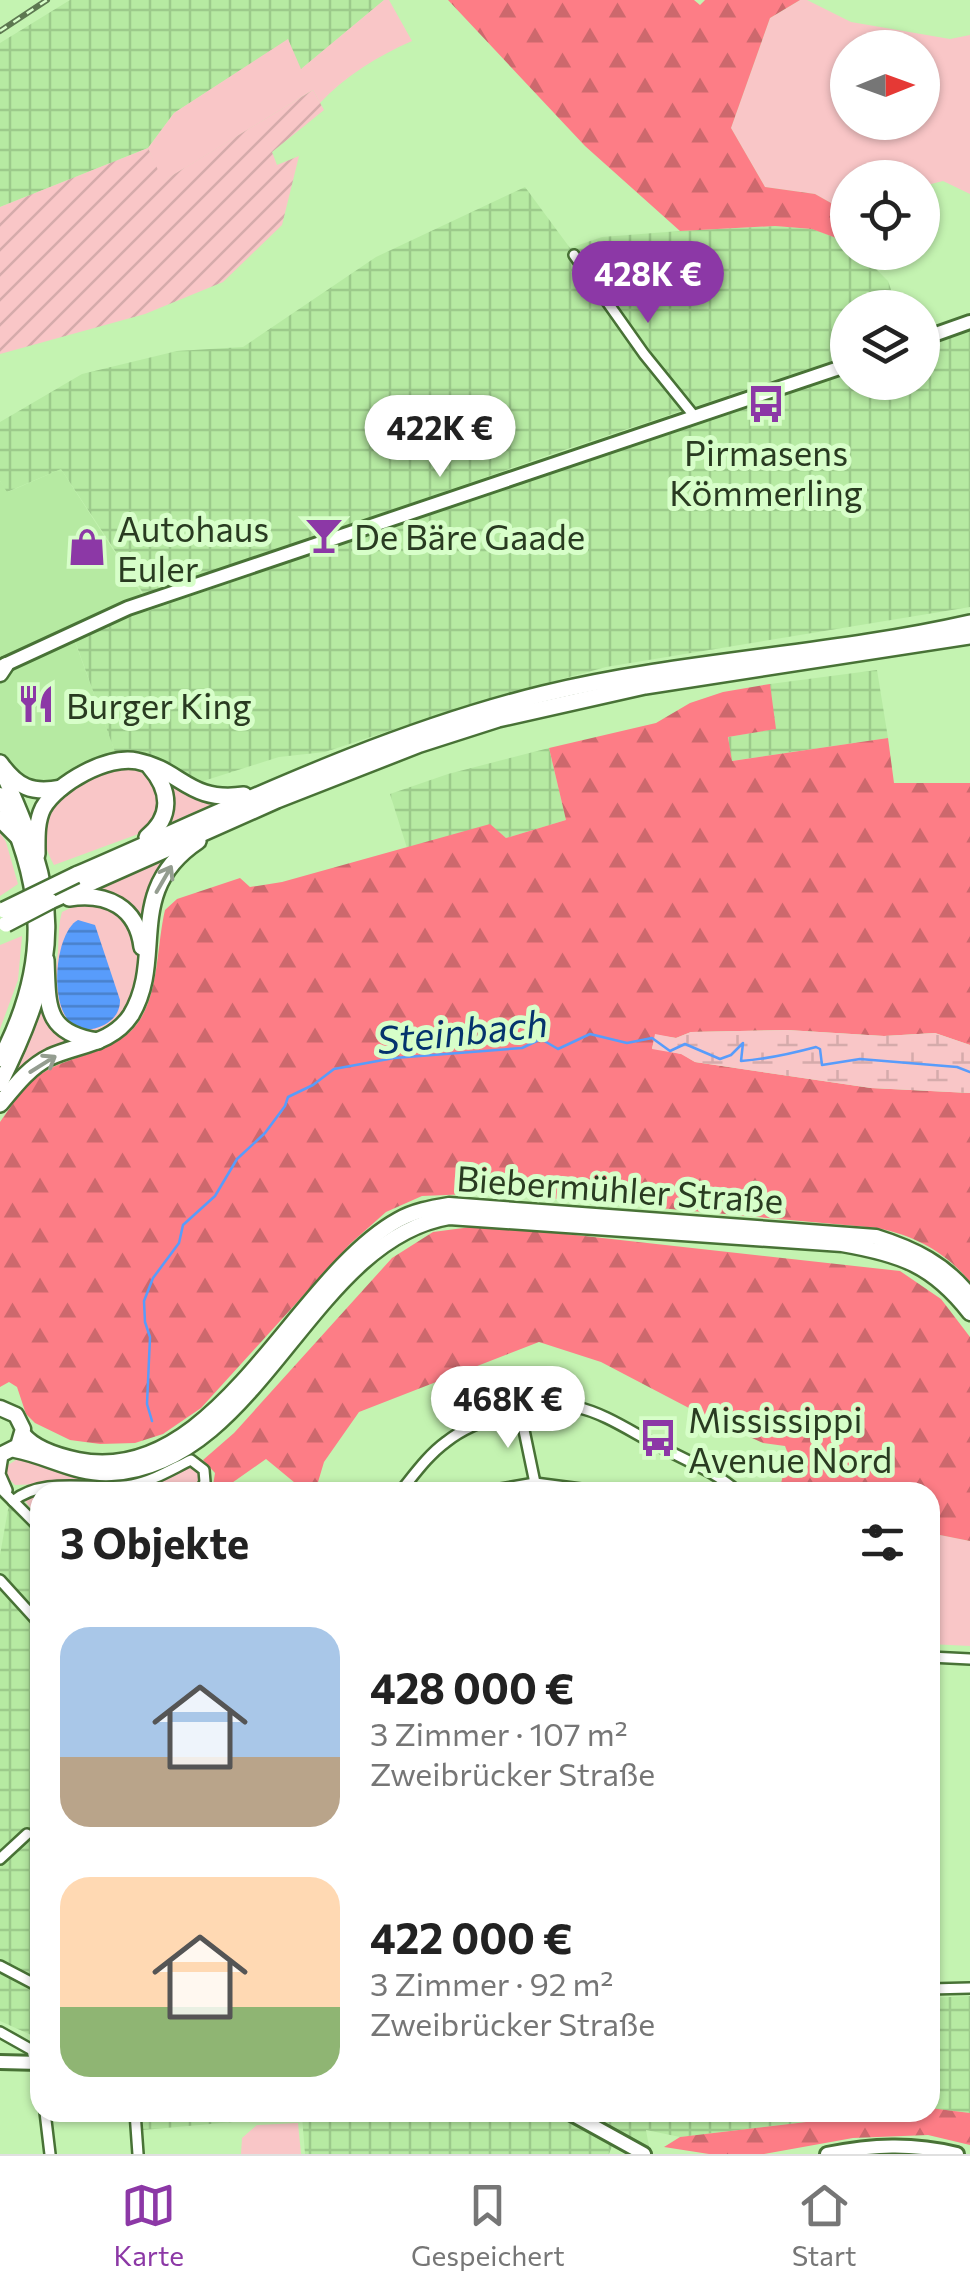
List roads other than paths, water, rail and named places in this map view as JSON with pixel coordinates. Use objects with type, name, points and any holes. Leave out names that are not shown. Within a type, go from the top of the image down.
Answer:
[{"type":"highway","points":[[130,852],[263,791],[439,724],[544,694],[642,674],[970,623]]},
{"type":"highway","points":[[2,919],[231,819],[420,744],[498,718],[645,686],[970,636]]},
{"type":"highway","points":[[0,765],[16,783],[41,791],[61,788],[116,762],[136,761],[203,795],[238,796],[263,791]]},
{"type":"highway","points":[[2,919],[77,887],[160,827],[166,797],[162,784],[147,765]]},
{"type":"highway","points":[[37,854],[41,812],[61,788]]},
{"type":"highway","points":[[0,1104],[48,1058],[116,1032],[130,1015],[140,988],[152,906],[162,878],[186,849],[231,819]]},
{"type":"highway","points":[[0,820],[20,840]]},
{"type":"highway","points":[[77,887],[131,915],[138,928],[144,966]]},
{"type":"highway","points":[[46,960],[54,1019],[69,1035],[98,1041]]},
{"type":"main road","points":[[0,765],[37,854],[48,917],[46,960],[32,1016],[0,1084]]},
{"type":"main road","points":[[0,796],[20,840],[34,890],[36,952],[25,1001],[1,1056]]},
{"type":"main road","name":"Biebermühler Straße","points":[[23,1434],[42,1448],[80,1461],[117,1461],[164,1448],[209,1414],[345,1265],[387,1227],[421,1210],[463,1204],[876,1237],[934,1262],[970,1296]]},
{"type":"main road","points":[[0,1408],[16,1415],[23,1434],[6,1453],[102,1473],[138,1470],[172,1456],[228,1413],[381,1246],[414,1226],[450,1217],[842,1244],[886,1252],[928,1270],[970,1313]]},
{"type":"street","points":[[574,255],[644,354],[695,417]]},
{"type":"street","points":[[940,333],[970,322]]},
{"type":"street","points":[[1,668],[128,608],[830,371]]},
{"type":"street","points":[[409,1482],[446,1442],[471,1428],[520,1411],[558,1404],[588,1410],[726,1482]]},
{"type":"street","points":[[520,1411],[534,1482]]},
{"type":"street","points":[[6,1453],[2,1480],[14,1501]]},
{"type":"street","points":[[142,1482],[192,1460],[204,1470],[205,1482]]},
{"type":"street","points":[[0,1488],[30,1518]]},
{"type":"street","points":[[14,1501],[30,1490]]},
{"type":"street","points":[[0,1580],[30,1613]]},
{"type":"street","points":[[940,1658],[970,1659]]},
{"type":"street","points":[[0,1859],[27,1834]]},
{"type":"street","points":[[0,1966],[30,1982]]},
{"type":"street","points":[[940,1989],[970,1988]]},
{"type":"street","points":[[0,2032],[30,2051]]},
{"type":"street","points":[[0,2062],[30,2063]]},
{"type":"street","points":[[45,2122],[50,2154]]},
{"type":"street","points":[[135,2122],[138,2154]]},
{"type":"street","points":[[586,2122],[644,2154]]},
{"type":"street","points":[[827,2154],[905,2145],[956,2154]]},
{"type":"water","points":[[78,920],[95,925],[120,1000],[111,1020],[84,1029],[71,1023],[62,1008],[58,989],[61,947],[68,930]]},
{"type":"waterway","name":"Steinbach","points":[[152,1421],[147,1404],[150,1337],[144,1301],[153,1278],[179,1243],[183,1225],[215,1196],[237,1159],[265,1133],[288,1097],[334,1069],[394,1058],[522,1048],[541,1039],[558,1049],[590,1034],[627,1043],[652,1038],[670,1051],[685,1044],[720,1059],[743,1043],[741,1061],[816,1047],[820,1049],[822,1065],[860,1059],[957,1067],[970,1072]]},
{"type":"railway","points":[[0,31],[47,0]]},
{"type":"place","name":"Pirmasens Kömmerling","points":[[766,404]]},
{"type":"place","name":"De Bäre Gaade","points":[[324,535]]},
{"type":"place","name":"Autohaus Euler","points":[[87,547]]},
{"type":"place","name":"Burger King","points":[[36,704]]},
{"type":"place","name":"Mississippi Avenue Nord","points":[[658,1438]]}]
